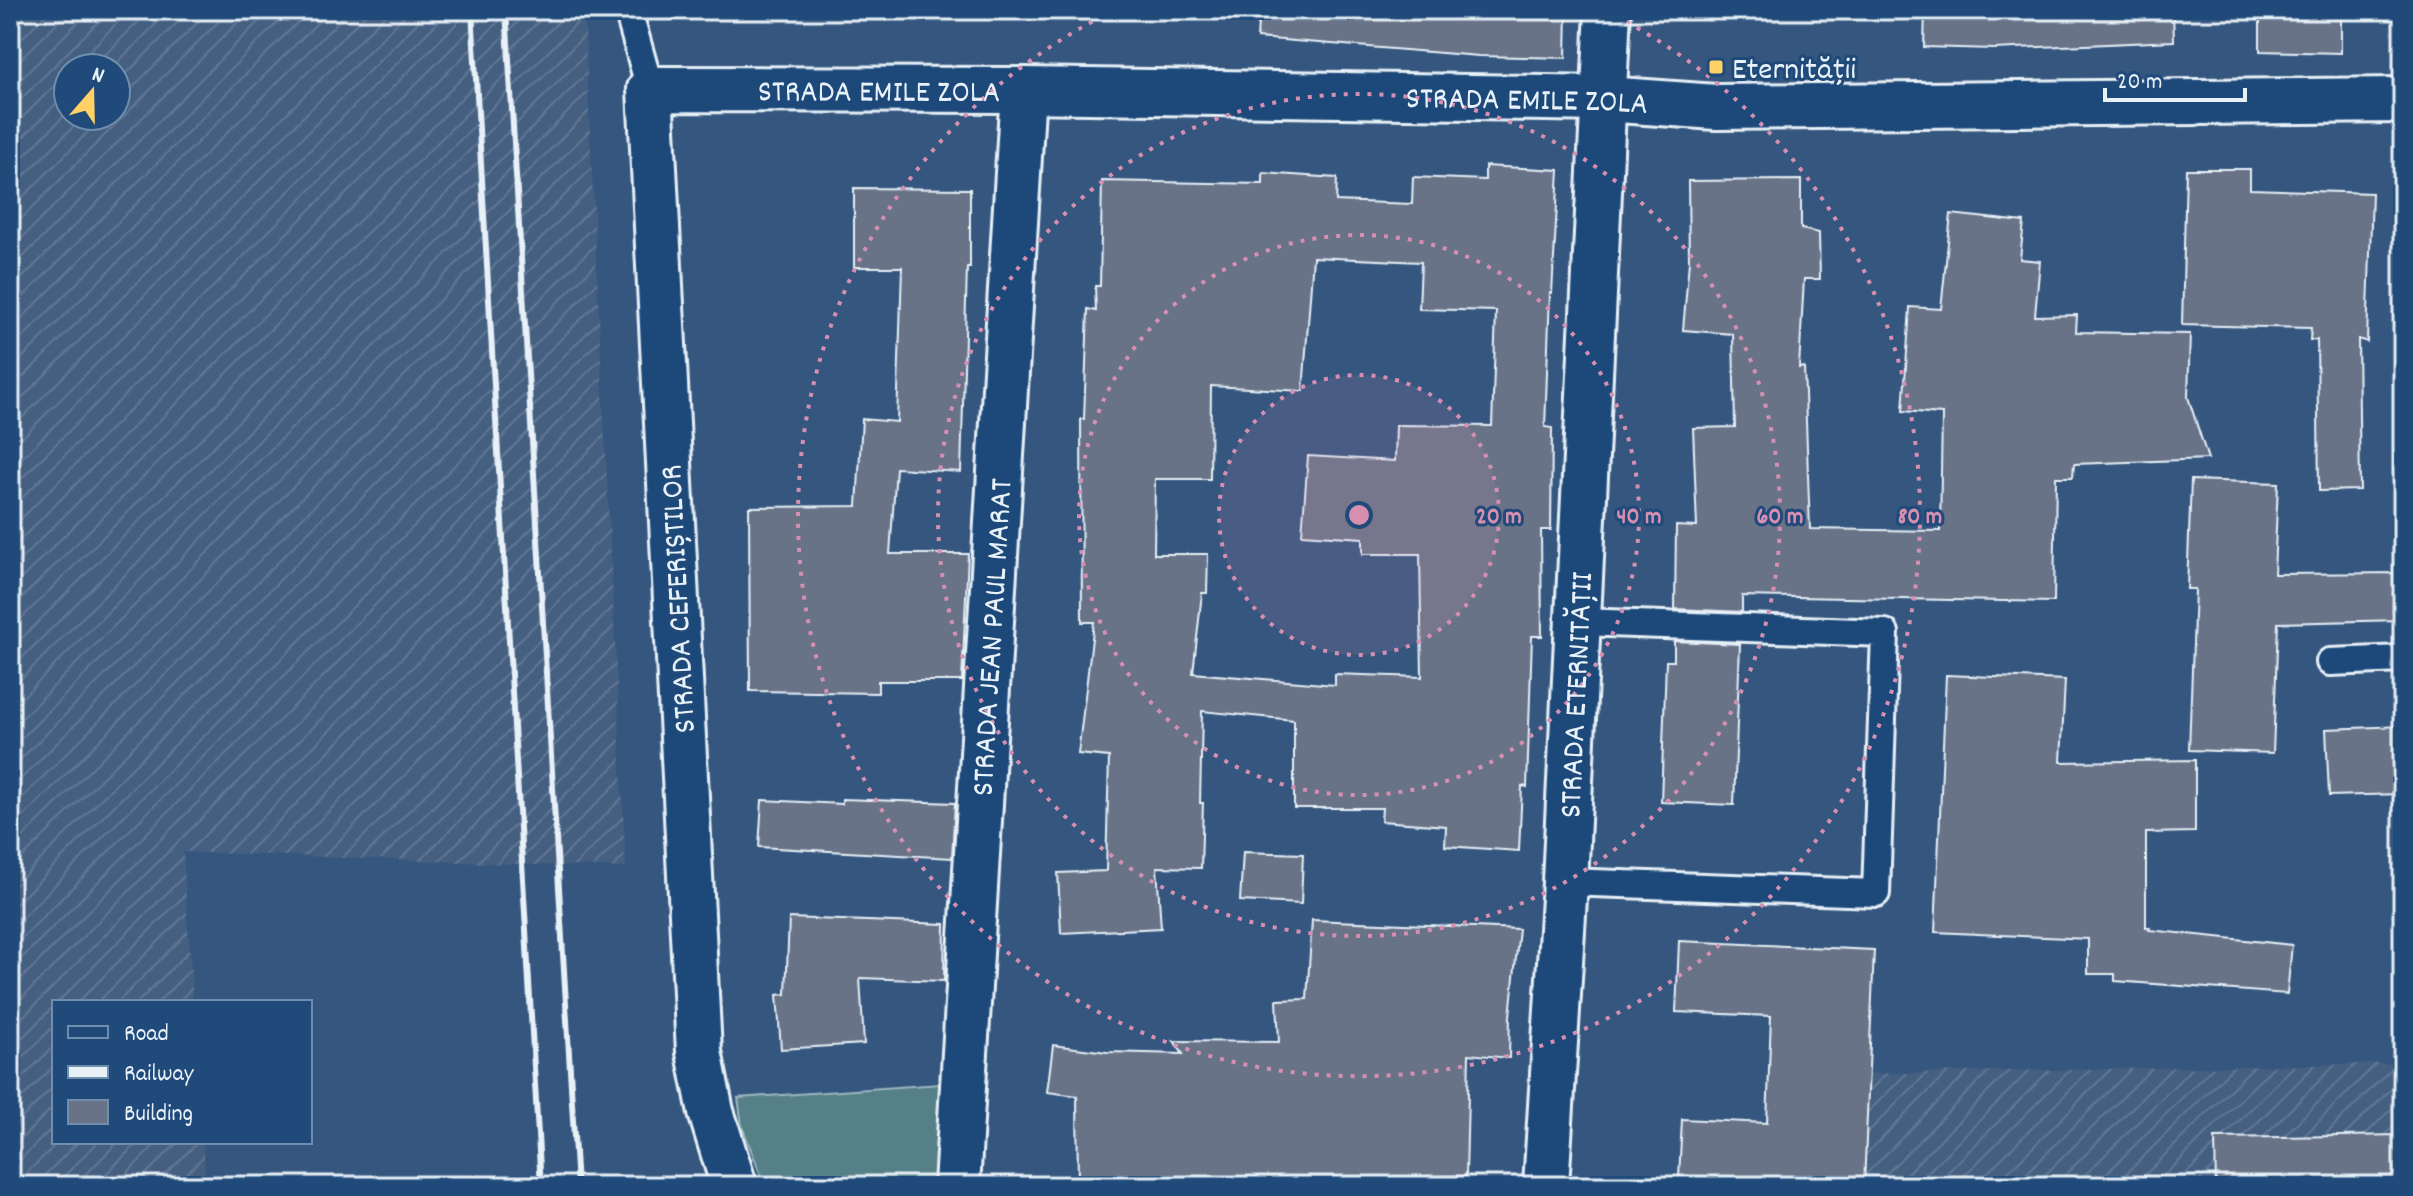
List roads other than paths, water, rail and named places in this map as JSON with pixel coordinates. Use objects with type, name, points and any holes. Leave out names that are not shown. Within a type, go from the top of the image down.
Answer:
[{"type":"street","name":"STRADA ETERNITĂȚII","points":[[1546,1186],[1579,622],[1608,10]]},
{"type":"street","name":"STRADA EMILE ZOLA","points":[[650,89],[1023,90],[1605,99],[1716,107],[2403,100]]},
{"type":"street","name":"STRADA CEFERIȘTILOR","points":[[650,89],[699,1052],[711,1112],[734,1186]]},
{"type":"street","name":"STRADA JEAN PAUL MARAT","points":[[957,1186],[1023,90]]},
{"type":"lane","name":"STRADA CEFERIȘTILOR","points":[[628,10],[650,89]]},
{"type":"lane","points":[[1565,882],[1876,893],[1885,633],[1579,622]]},
{"type":"lane","points":[[2330,662],[2403,659]]},
{"type":"railway","points":[[472,10],[541,1186]]},
{"type":"railway","points":[[506,10],[577,1186]]},
{"type":"place","name":"Eternității","points":[[1716,67]]}]
